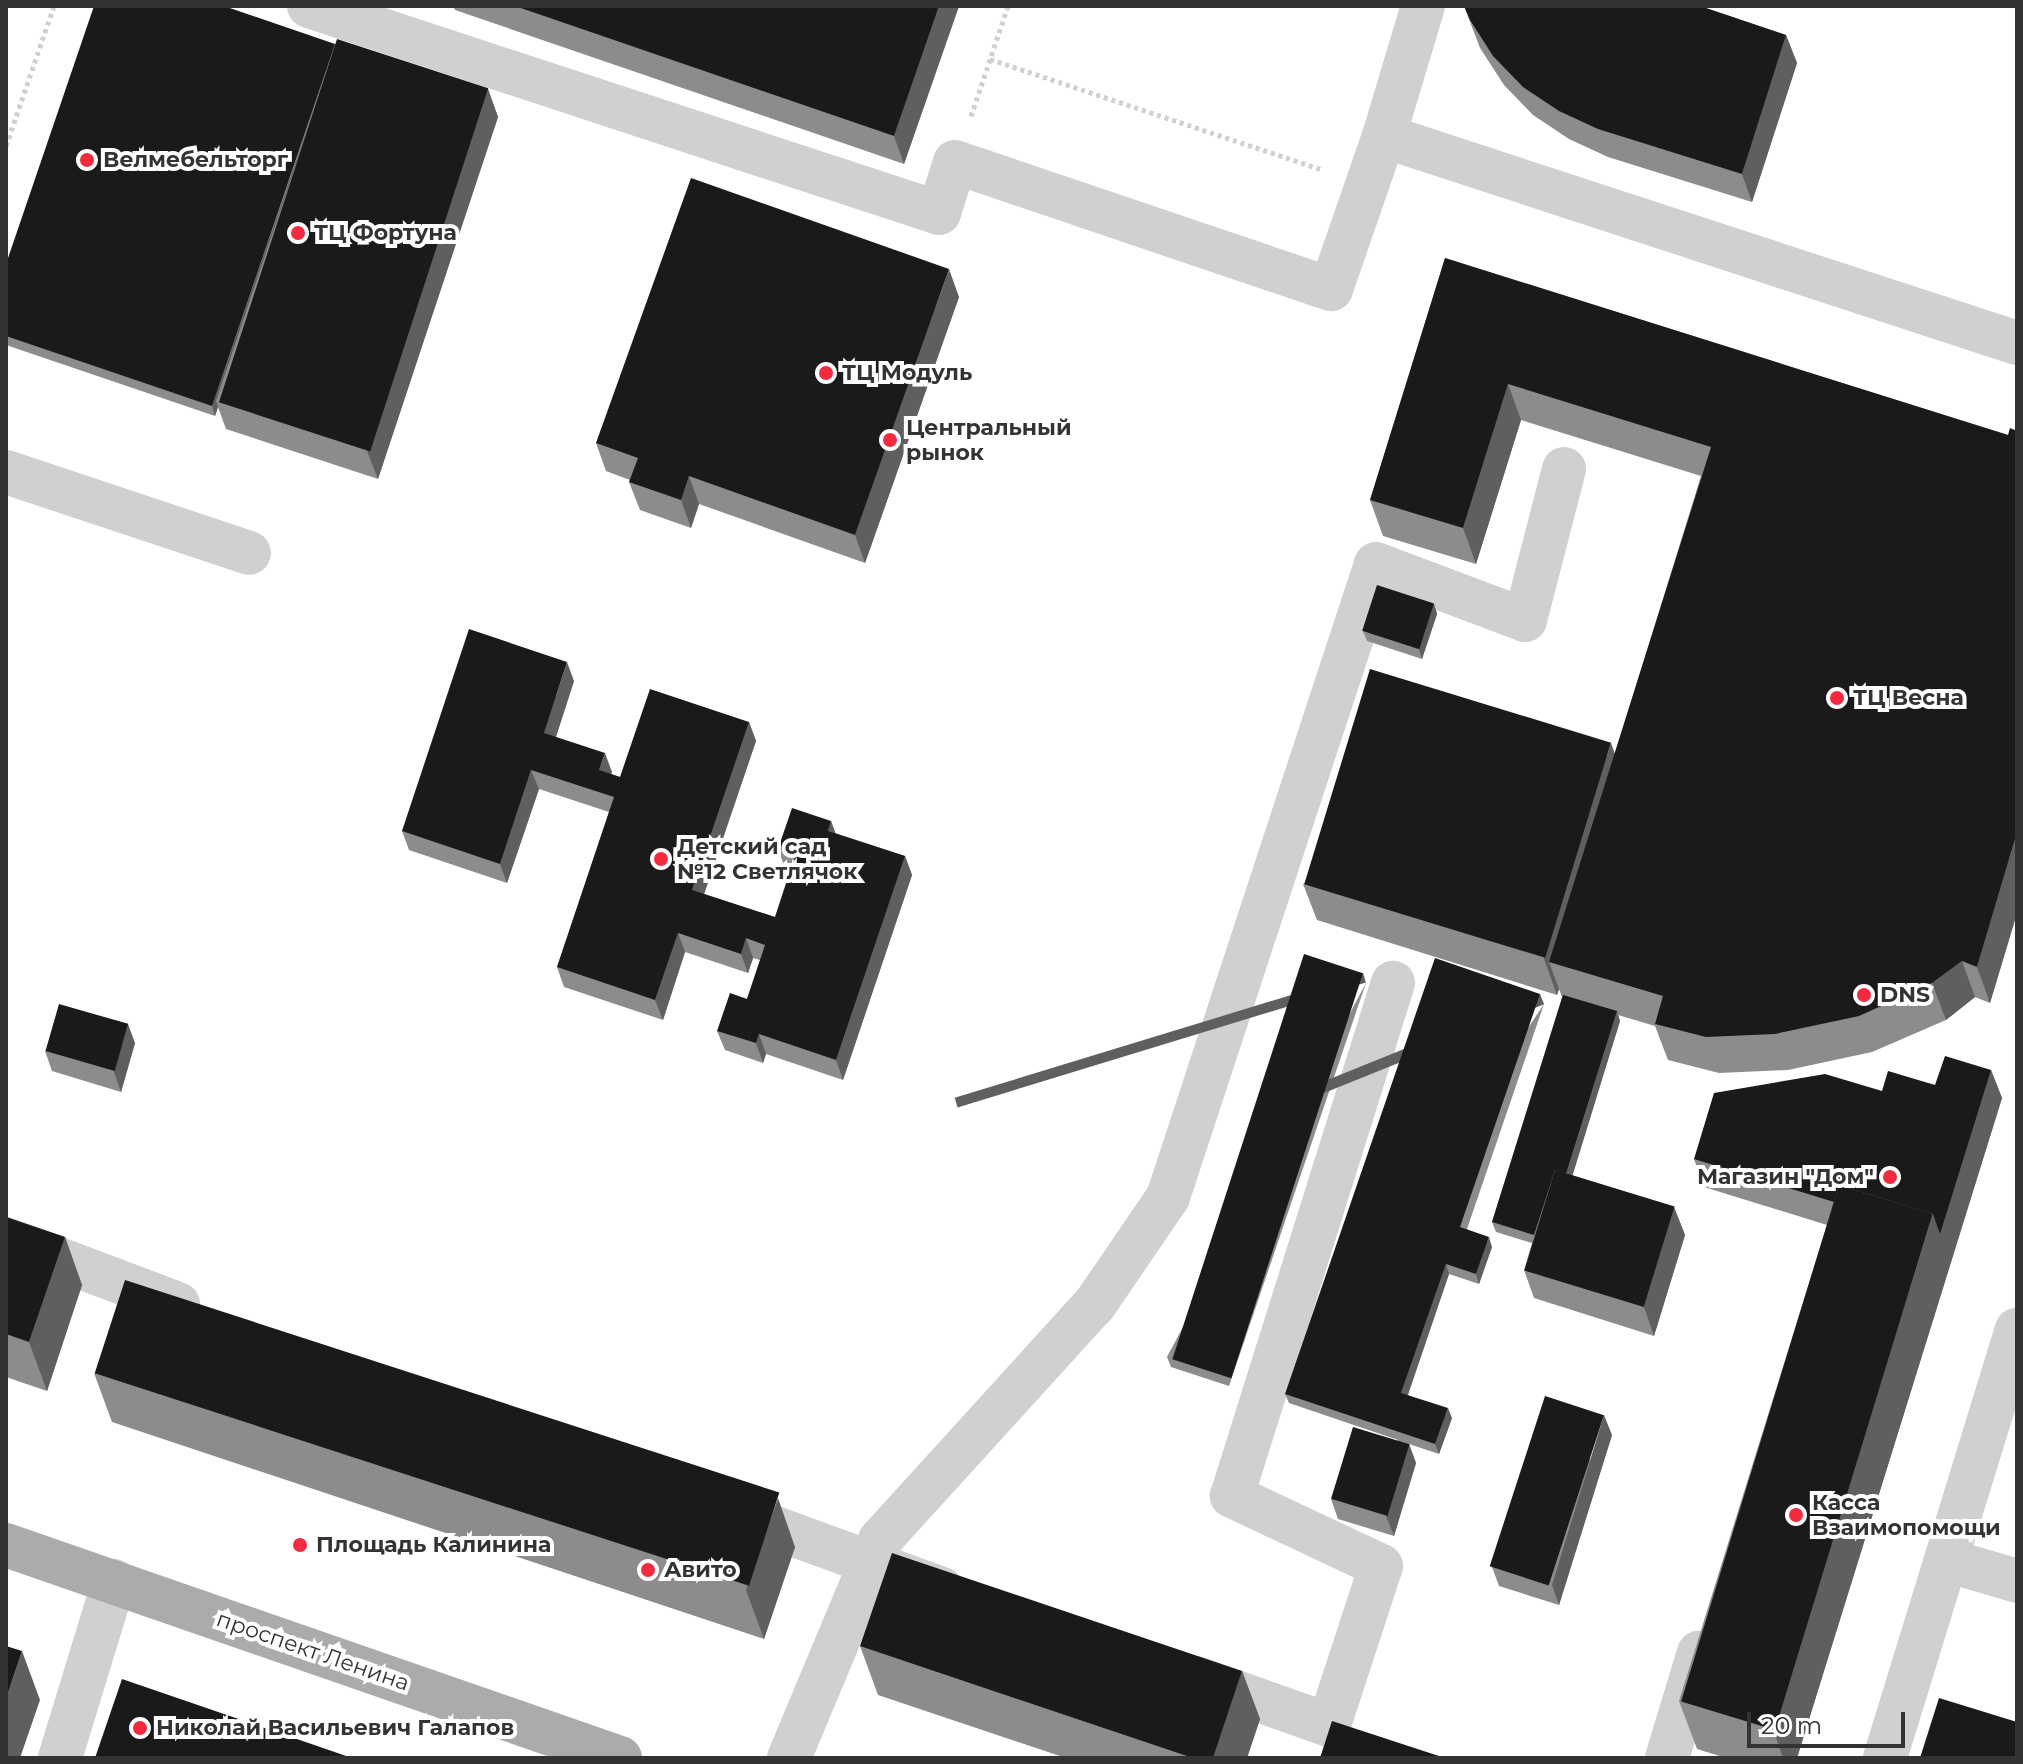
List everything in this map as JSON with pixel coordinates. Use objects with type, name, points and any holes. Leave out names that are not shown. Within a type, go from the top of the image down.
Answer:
[{"type":"main road","name":"проспект Ленина","points":[[6,1545],[620,1758]]},
{"type":"street","points":[[309,6],[939,213],[955,162],[1331,289],[1384,136],[1423,6]]},
{"type":"street","points":[[1384,136],[2017,343]]},
{"type":"street","points":[[789,1758],[880,1540],[1095,1304],[1168,1197],[1376,564],[1525,620],[1564,469]]},
{"type":"street","points":[[6,472],[249,553]]},
{"type":"street","points":[[1329,1725],[1381,1566],[1232,1496],[1393,983]]},
{"type":"street","points":[[6,1239],[215,1317]]},
{"type":"street","points":[[1885,1758],[1922,1710],[1946,1560],[2017,1330]]},
{"type":"street","points":[[706,1502],[974,1600]]},
{"type":"street","points":[[1946,1560],[2017,1581]]},
{"type":"street","points":[[60,1758],[114,1581]]},
{"type":"street","points":[[1667,1758],[1709,1622]]},
{"type":"street","points":[[1151,1662],[1371,1737]]},
{"type":"path","points":[[6,146],[54,6]]},
{"type":"path","points":[[955,162],[1008,6]]},
{"type":"path","points":[[990,59],[1367,184]]},
{"type":"building","points":[[94,6],[224,6],[335,44],[212,406],[6,336],[6,264]]},
{"type":"building","points":[[515,6],[939,6],[894,136]]},
{"type":"building","points":[[1464,6],[1700,6],[1786,35],[1742,174],[1598,129],[1559,111],[1523,87],[1493,56]]},
{"type":"building","points":[[337,39],[488,88],[370,451],[219,402]]},
{"type":"building","points":[[691,178],[949,269],[855,535],[689,476],[681,500],[629,482],[638,458],[596,443]]},
{"type":"building","name":"ТЦ Весна","points":[[1445,258],[2008,435],[2010,428],[2017,431],[2017,832],[1977,967],[1962,961],[1932,983],[1859,1016],[1775,1034],[1706,1037],[1655,1024],[1663,996],[1549,962],[1711,447],[1508,384],[1463,528],[1370,500]]},
{"type":"building","points":[[1377,585],[1434,604],[1419,649],[1362,631]]},
{"type":"building","name":"Детский сад №12 Светлячок","points":[[469,629],[567,662],[544,733],[605,753],[599,770],[620,777],[650,689],[749,722],[692,890],[775,917],[796,854],[778,849],[792,808],[831,821],[828,831],[905,856],[836,1060],[759,1034],[756,1043],[717,1031],[730,993],[747,999],[765,945],[746,938],[741,954],[678,933],[655,1000],[557,967],[614,797],[531,770],[500,864],[402,831]]},
{"type":"building","points":[[1370,669],[1611,743],[1545,958],[1304,884]]},
{"type":"building","points":[[1304,954],[1363,973],[1231,1378],[1172,1359]]},
{"type":"building","points":[[1435,958],[1540,994],[1460,1227],[1489,1237],[1476,1274],[1446,1264],[1401,1393],[1448,1408],[1435,1444],[1285,1394]]},
{"type":"building","points":[[1563,995],[1617,1011],[1566,1174],[1555,1170],[1534,1235],[1492,1222]]},
{"type":"building","points":[[59,1004],[128,1024],[115,1071],[45,1051]]},
{"type":"building","points":[[1945,1056],[1991,1070],[1940,1234],[1933,1214],[1839,1185],[1834,1202],[1694,1159],[1714,1093],[1825,1074],[1882,1091],[1888,1071],[1935,1085]]},
{"type":"building","points":[[1555,1170],[1675,1207],[1644,1307],[1524,1270]]},
{"type":"building","points":[[1839,1185],[1933,1214],[1775,1730],[1681,1701]]},
{"type":"building","points":[[6,1217],[65,1237],[29,1342],[6,1334]]},
{"type":"building","points":[[125,1280],[779,1493],[749,1586],[95,1373]]},
{"type":"building","points":[[1545,1396],[1604,1415],[1549,1585],[1490,1566]]},
{"type":"building","points":[[1353,1427],[1409,1444],[1387,1516],[1331,1499]]},
{"type":"building","points":[[892,1553],[1242,1671],[1213,1758],[1193,1758],[860,1646]]},
{"type":"building","points":[[6,1646],[22,1651],[6,1699]]},
{"type":"building","points":[[122,1679],[352,1758],[95,1758]]},
{"type":"building","points":[[1939,1698],[2017,1722],[2017,1758],[1920,1758]]},
{"type":"building","points":[[1332,1721],[1445,1758],[1320,1758]]},
{"type":"place","name":"Велмебельторг","points":[[87,160]]},
{"type":"place","name":"ТЦ Фортуна","points":[[298,233]]},
{"type":"place","name":"ТЦ Модуль","points":[[826,373]]},
{"type":"place","name":"Центральный рынок","points":[[890,440]]},
{"type":"place","name":"ТЦ Весна","points":[[1837,698]]},
{"type":"place","name":"Детский сад №12 Светлячок","points":[[661,859]]},
{"type":"place","name":"DNS","points":[[1864,995]]},
{"type":"place","name":"Магазин \"Дом\"","points":[[1890,1177]]},
{"type":"place","name":"Касса Взаимопомощи","points":[[1796,1515]]},
{"type":"place","name":"Площадь Калинина","points":[[300,1545]]},
{"type":"place","name":"Авито","points":[[648,1570]]},
{"type":"place","name":"Николай Васильевич Галапов","points":[[140,1728]]}]
